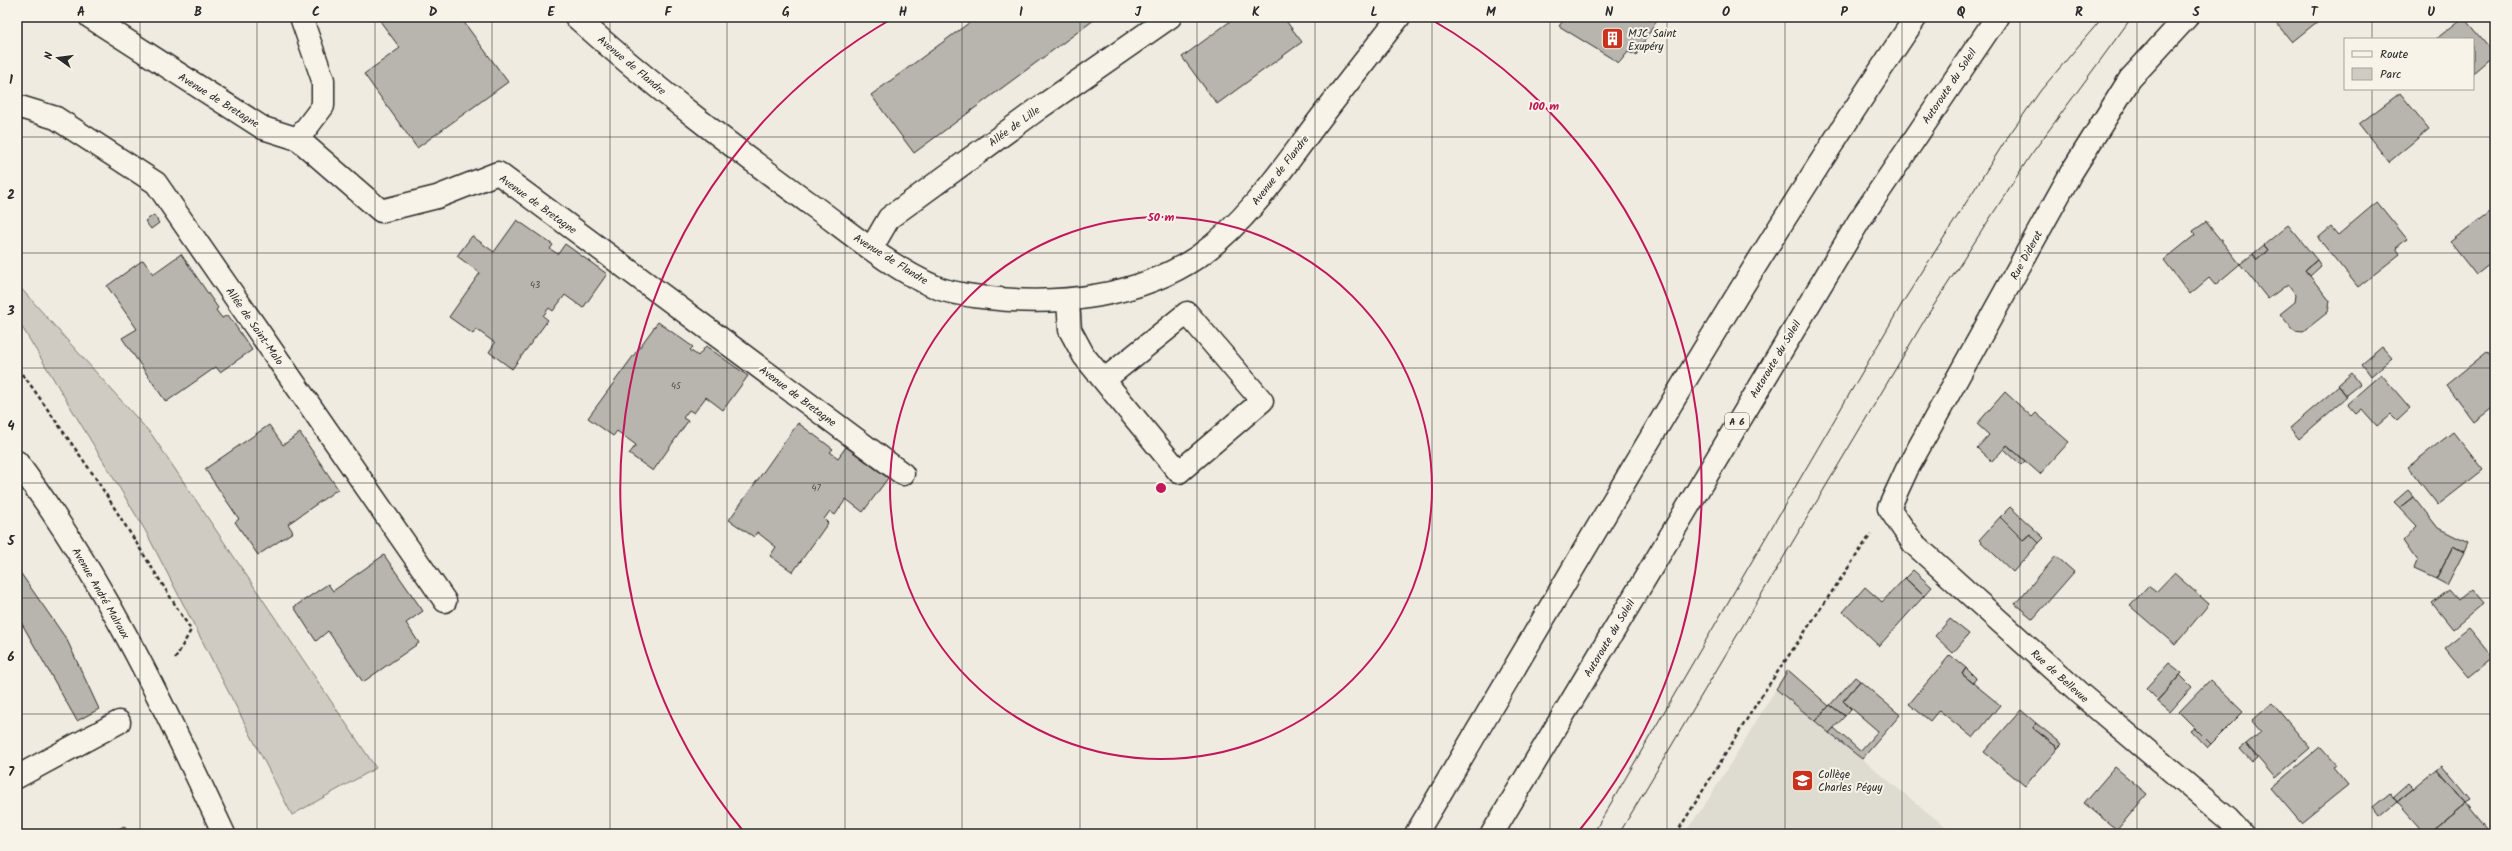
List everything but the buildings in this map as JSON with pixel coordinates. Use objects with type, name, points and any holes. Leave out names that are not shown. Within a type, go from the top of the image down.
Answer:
[{"type":"main road","name":"Avenue de Bretagne","points":[[90,17],[263,128],[298,139],[381,211],[437,196],[498,173],[903,474]]},
{"type":"main road","points":[[298,139],[323,106],[323,80],[301,17]]},
{"type":"main road","name":"Avenue de Flandre","points":[[576,17],[628,65],[773,177],[871,248],[939,288],[975,297],[1038,302],[1068,300],[1114,292],[1154,279],[1198,256],[1232,228],[1261,197],[1399,17]]},
{"type":"main road","name":"Allée de Lille","points":[[871,248],[889,218],[1038,109],[1170,17]]},
{"type":"main road","points":[[1416,834],[1706,346],[1836,134],[1916,17]]},
{"type":"main road","name":"Autoroute du Soleil","points":[[1492,834],[1855,228],[1997,17]]},
{"type":"main road","name":"Rue Diderot","points":[[1889,508],[1907,469],[2071,173],[2130,79],[2187,17]]},
{"type":"main road","name":"Allée de Saint-Malo","points":[[17,106],[56,118],[156,183],[445,602]]},
{"type":"main road","points":[[1068,300],[1070,330],[1084,356],[1178,472],[1262,402],[1187,313],[1104,380]]},
{"type":"main road","name":"Avenue André Malraux","points":[[17,462],[38,489],[94,577],[157,691],[224,834]]},
{"type":"main road","name":"Rue de Bellevue","points":[[1889,508],[1913,543],[2079,694],[2228,819],[2242,834]]},
{"type":"main road","points":[[17,777],[118,722]]},
{"type":"path","points":[[17,369],[27,380],[95,477],[191,630],[157,691]]},
{"type":"path","points":[[1676,834],[1760,698],[1889,508]]},
{"type":"shaded area","name":"Collège Charles Péguy","points":[[1776,689],[1955,834],[1684,834],[1708,800]]},
{"type":"green space","points":[[17,284],[152,435],[376,768],[292,815],[145,530],[22,327],[17,311]]},
{"type":"tram line","points":[[1593,834],[1903,302],[2007,138],[2041,90],[2103,17]]},
{"type":"tram line","points":[[1619,834],[1927,316],[2030,156],[2132,17]]},
{"type":"place","name":"MJC Saint Exupéry","points":[[1613,39]]},
{"type":"place","name":"Collège Charles Péguy","points":[[1803,780]]}]
